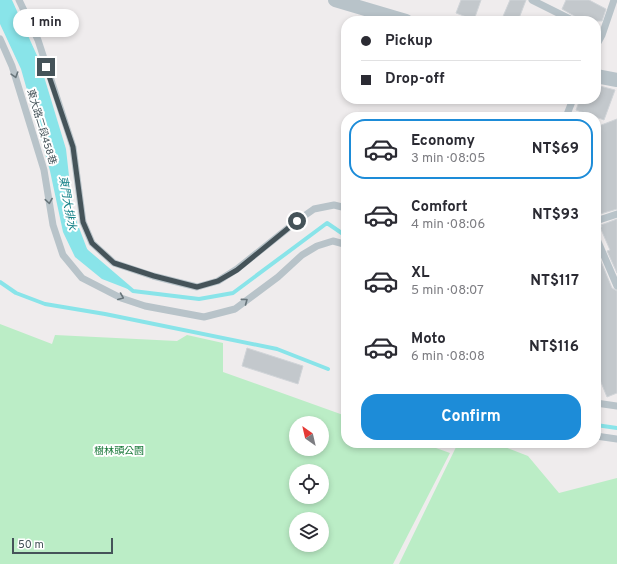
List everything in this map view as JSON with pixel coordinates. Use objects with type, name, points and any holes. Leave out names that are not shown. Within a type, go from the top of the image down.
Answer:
[{"type":"street","points":[[335,0],[353,2],[392,16]]},
{"type":"street","points":[[601,77],[617,80]]},
{"type":"lane","points":[[19,0],[38,40],[73,147],[83,222],[92,243],[114,263],[154,276],[197,287],[218,281],[237,270],[314,209],[334,205],[341,207]]},
{"type":"lane","points":[[532,0],[564,16]]},
{"type":"lane","points":[[601,29],[614,0]]},
{"type":"lane","name":"東大路二段458巷","points":[[0,39],[12,66],[44,170],[52,225],[63,255],[82,278],[120,298],[145,306],[204,317],[235,309],[278,277],[302,255],[317,246],[333,241],[341,243]]},
{"type":"lane","points":[[601,219],[617,214]]},
{"type":"lane","points":[[601,249],[617,286]]},
{"type":"lane","points":[[601,404],[617,406]]},
{"type":"lane","points":[[601,437],[617,439]]},
{"type":"green space","name":"樹林頭公園","points":[[0,324],[52,344],[55,335],[177,341],[187,335],[223,343],[223,372],[341,414],[341,448],[436,448],[450,453],[393,564],[0,564]]},
{"type":"green space","points":[[456,448],[507,448],[528,456],[559,493],[617,478],[617,564],[399,564]]},
{"type":"water","points":[[0,0],[12,0],[39,60],[66,149],[73,212],[89,254],[133,291],[102,279],[75,257],[63,232],[50,171],[21,69],[0,24]]},
{"type":"building","points":[[461,0],[481,0],[475,16],[464,16],[456,13]]},
{"type":"building","points":[[510,0],[526,0],[520,16],[503,16]]},
{"type":"building","points":[[566,0],[589,0],[606,9],[601,21],[601,16],[574,16],[562,9]]},
{"type":"building","points":[[601,86],[615,90],[604,120],[601,119],[601,112],[582,112],[576,110],[578,104],[601,104]]},
{"type":"building","points":[[617,119],[617,209],[601,214],[601,125]]},
{"type":"building","points":[[617,219],[617,273],[607,251],[610,250],[601,229],[601,225]]},
{"type":"building","points":[[601,261],[612,288],[617,291],[617,393],[607,397],[601,382]]},
{"type":"building","points":[[247,348],[303,366],[298,384],[242,366]]},
{"type":"waterway","name":"東門大排水","points":[[85,250],[133,291],[199,299],[233,293],[327,223],[341,233]]},
{"type":"waterway","points":[[0,282],[16,293],[45,304],[105,314],[277,349],[328,369]]},
{"type":"waterway","name":"東門大排水","points":[[601,426],[617,428]]},
{"type":"route","points":[[46,67],[73,147],[83,222],[92,243],[114,263],[154,276],[197,287],[218,281],[237,270],[297,221]]}]
